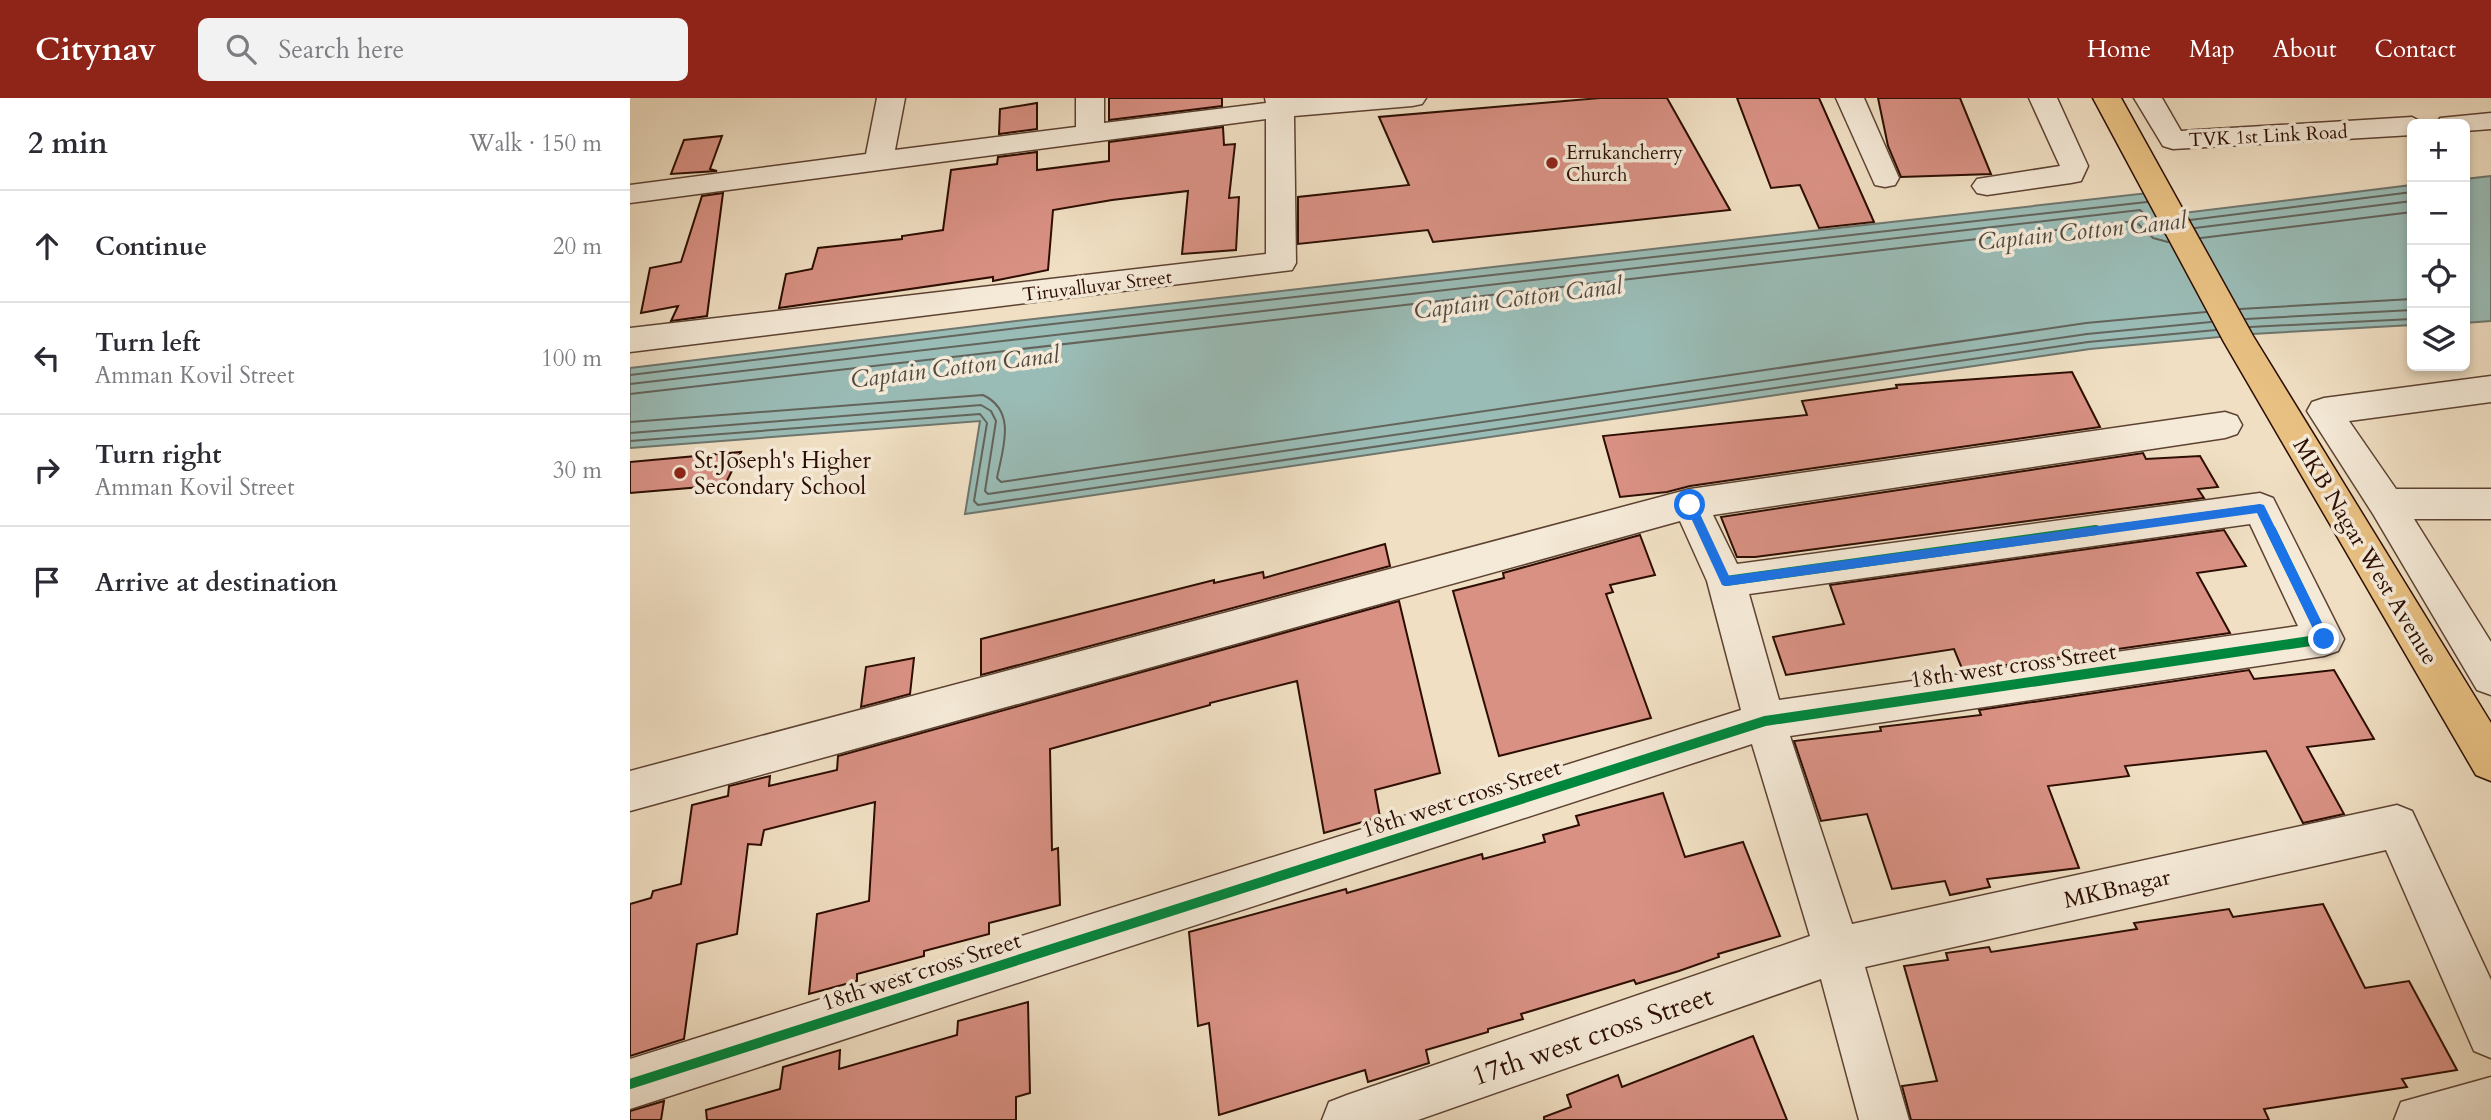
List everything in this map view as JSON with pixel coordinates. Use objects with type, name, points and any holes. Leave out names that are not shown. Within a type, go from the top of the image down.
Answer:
[{"type":"main road","name":"MKB Nagar West Avenue","points":[[2107,98],[2241,342],[2491,761]]},
{"type":"street","points":[[878,163],[891,98]]},
{"type":"street","points":[[1090,98],[1090,135]]},
{"type":"street","points":[[630,194],[1090,135],[1279,104],[1412,98]]},
{"type":"street","points":[[1850,98],[1885,178]]},
{"type":"street","points":[[1987,186],[2071,174],[2074,166],[2043,98]]},
{"type":"street","name":"TVK 1st Link Road","points":[[2148,98],[2172,140],[2407,127]]},
{"type":"street","points":[[2446,98],[2466,119]]},
{"type":"street","name":"Tiruvalluvar Street","points":[[630,340],[1281,263],[1279,104]]},
{"type":"street","points":[[2487,663],[2324,411],[2491,389]]},
{"type":"street","points":[[630,791],[1690,505],[2225,425]]},
{"type":"street","points":[[2386,505],[2491,504]]},
{"type":"street","points":[[1690,505],[1726,581],[1765,721],[1837,950],[1884,1120]]},
{"type":"street","name":"18th west cross Street","points":[[630,1084],[1765,721],[2324,639],[2260,508],[1726,581]]},
{"type":"street","name":"MKBnagar","points":[[1837,950],[2397,826],[2491,1034]]},
{"type":"street","name":"17th west cross Street","points":[[1347,1120],[1837,950]]},
{"type":"street","points":[[2418,1120],[2491,1102]]},
{"type":"water","points":[[2491,176],[2491,321],[2470,323],[2470,182],[2470,178]]},
{"type":"water","name":"Captain Cotton Canal","points":[[2407,186],[2407,325],[2252,334],[2090,349],[965,514],[980,421],[630,448],[630,368],[1025,320],[2148,193],[2167,215]]},
{"type":"building","points":[[1109,98],[1222,98],[1222,106],[1109,120]]},
{"type":"building","name":"Errukancherry Church","points":[[1600,98],[1667,98],[1730,210],[1433,242],[1428,230],[1298,244],[1298,197],[1409,185],[1379,117]]},
{"type":"building","points":[[1737,98],[1819,98],[1874,222],[1819,228],[1800,185],[1771,188]]},
{"type":"building","points":[[1878,98],[1960,98],[1991,174],[1901,177],[1888,146]]},
{"type":"building","points":[[1037,103],[1037,129],[999,134],[1000,109]]},
{"type":"building","points":[[1223,127],[1224,145],[1235,144],[1229,198],[1239,197],[1236,250],[1182,254],[1188,191],[1112,200],[1053,210],[1048,270],[993,281],[993,277],[779,308],[786,274],[812,269],[818,248],[902,239],[902,236],[943,230],[951,170],[997,164],[998,157],[1037,152],[1037,170],[1109,161],[1109,142]]},
{"type":"building","points":[[722,136],[710,169],[717,171],[671,174],[684,140]]},
{"type":"building","points":[[723,193],[707,316],[671,321],[678,306],[641,313],[650,268],[681,262],[702,196]]},
{"type":"building","points":[[2072,372],[2100,427],[1690,486],[1667,492],[1620,497],[1603,436],[1807,415],[1802,401],[1897,388],[1896,385]]},
{"type":"building","name":"St.Joseph's Higher Secondary School","points":[[741,452],[725,485],[630,493],[630,462]]},
{"type":"building","points":[[2143,453],[2146,459],[2200,456],[2218,487],[2198,489],[2204,498],[1755,557],[1737,557],[1721,517]]},
{"type":"building","points":[[2224,530],[2246,566],[2197,573],[2230,633],[1963,671],[1954,649],[1786,675],[1773,637],[1844,624],[1830,585]]},
{"type":"building","points":[[1640,535],[1655,575],[1610,585],[1613,592],[1606,594],[1651,718],[1499,756],[1453,591],[1504,578],[1503,573]]},
{"type":"building","points":[[1385,544],[1390,566],[981,675],[981,639],[1214,580],[1214,583],[1263,572],[1264,578]]},
{"type":"building","points":[[1399,601],[1440,773],[1375,790],[1380,817],[1324,833],[1297,681],[1050,749],[1052,850],[1058,848],[1060,905],[989,923],[989,934],[924,951],[924,956],[857,974],[857,981],[809,994],[817,914],[869,901],[875,802],[764,830],[761,845],[748,844],[737,934],[697,944],[684,1039],[630,1056],[630,904],[651,898],[653,891],[681,884],[692,805],[728,796],[729,786],[770,776],[769,786],[837,770],[838,756]]},
{"type":"building","points":[[914,658],[910,694],[861,707],[866,667]]},
{"type":"building","points":[[2249,670],[2254,679],[2334,670],[2374,739],[2307,747],[2344,814],[2303,823],[2266,751],[2125,766],[2129,776],[2048,786],[2079,868],[1987,879],[1990,887],[1950,895],[1945,881],[1892,889],[1867,814],[1821,821],[1794,741],[1881,731],[1880,727],[1981,715],[1979,710]]},
{"type":"building","points":[[1663,793],[1685,857],[1743,842],[1780,936],[1718,954],[1719,957],[1636,984],[1634,980],[1521,1014],[1523,1019],[1426,1050],[1429,1063],[1368,1082],[1365,1070],[1219,1115],[1209,1023],[1198,1026],[1189,932],[1346,889],[1347,893],[1482,854],[1483,859],[1545,842],[1543,835],[1579,825],[1576,816]]},
{"type":"building","points":[[2323,904],[2365,988],[2409,981],[2457,1070],[2402,1079],[2407,1087],[2264,1109],[2269,1120],[1911,1120],[1902,1086],[1937,1081],[1904,966],[1948,960],[1946,953],[1989,947],[1991,952],[2137,929],[2134,923],[2229,909],[2233,917]]},
{"type":"building","points":[[1028,1002],[1030,1093],[1016,1097],[1016,1120],[707,1120],[706,1110],[780,1089],[783,1067],[840,1050],[839,1069],[957,1035],[958,1021]]},
{"type":"building","points":[[1753,1036],[1787,1120],[1544,1120],[1544,1117],[1571,1107],[1567,1095],[1618,1075],[1622,1087]]},
{"type":"building","points":[[664,1101],[661,1120],[630,1120],[630,1111]]},
{"type":"cycle path","points":[[630,1084],[1765,721],[2324,639],[2260,508],[1726,581]]},
{"type":"place","name":"Errukancherry Church","points":[[1552,163]]},
{"type":"place","name":"St.Joseph's Higher Secondary School","points":[[680,473]]},
{"type":"route","points":[[1690,505],[1726,581],[2260,508],[2324,639]]}]
